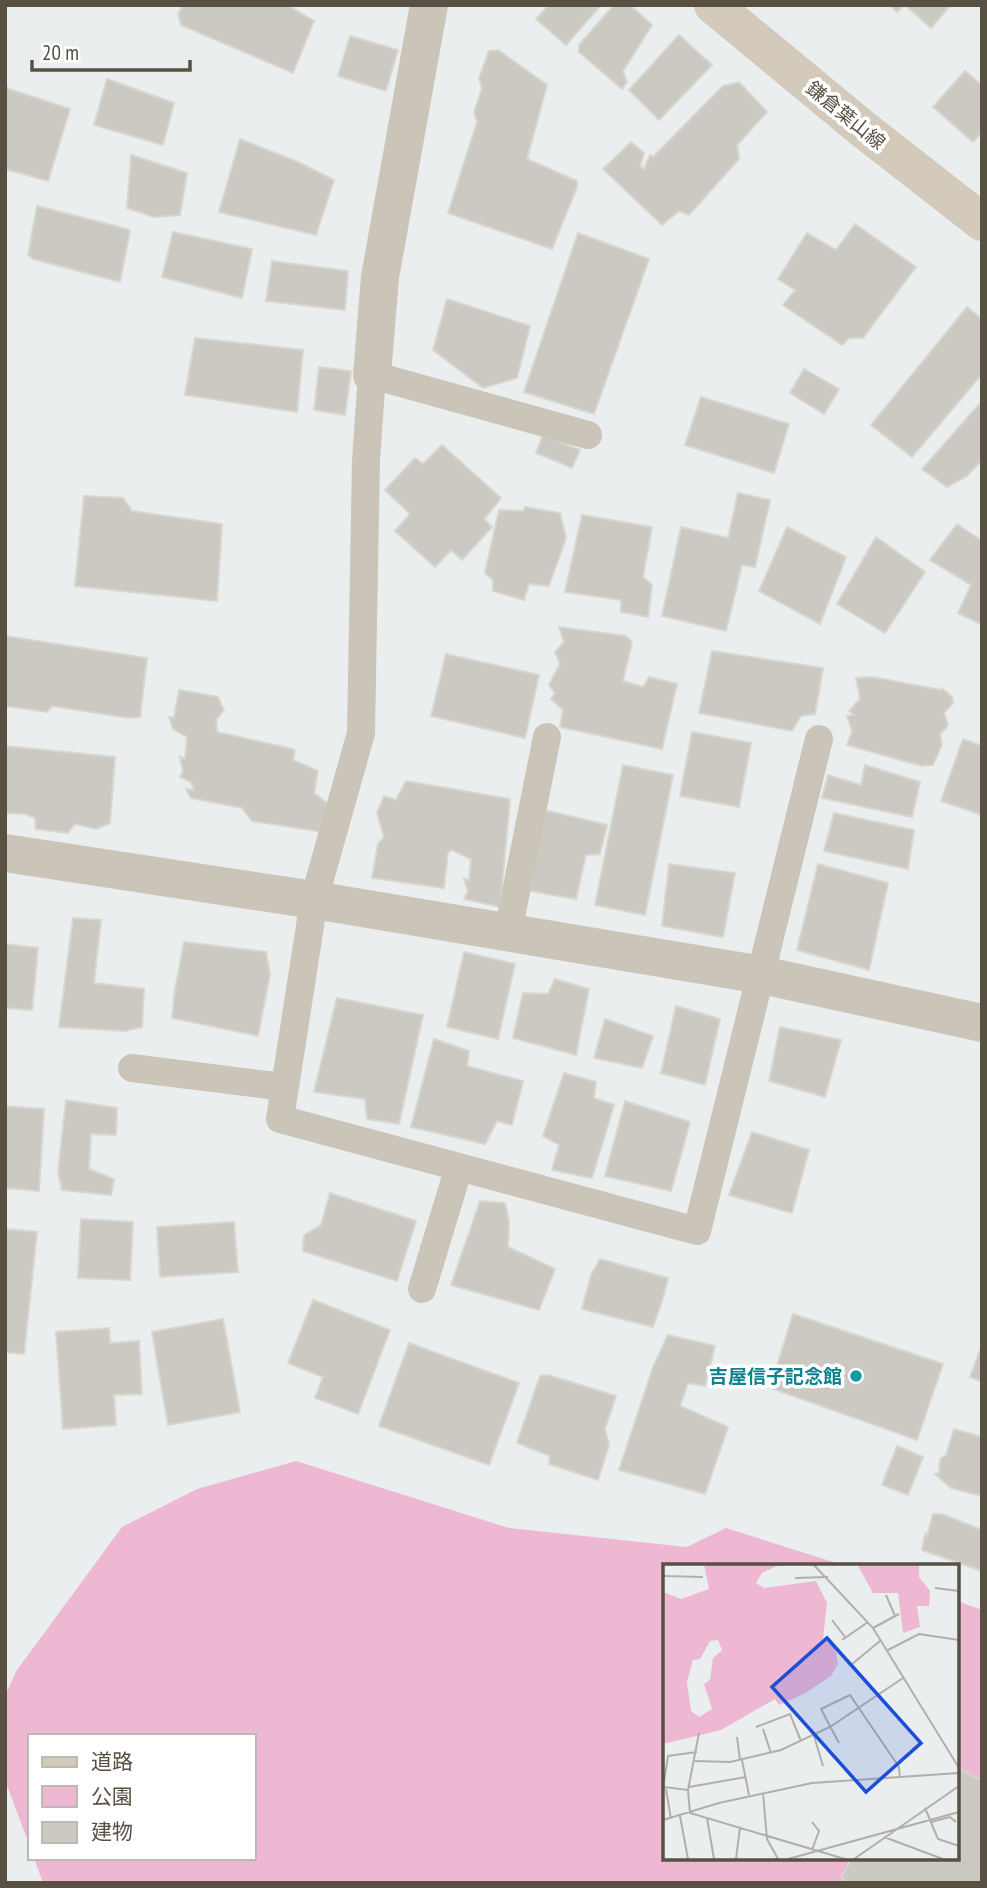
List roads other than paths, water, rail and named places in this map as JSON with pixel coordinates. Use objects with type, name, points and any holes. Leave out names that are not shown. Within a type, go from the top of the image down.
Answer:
[{"type":"main road","name":"鎌倉葉山線","points":[[713,5],[863,129],[982,222]]},
{"type":"street","points":[[372,375],[380,277],[429,5]]},
{"type":"street","points":[[5,853],[314,900],[762,975],[982,1023]]},
{"type":"lane","points":[[588,435],[372,375],[366,460],[361,733],[314,900],[279,1119],[697,1231],[819,739]]},
{"type":"lane","points":[[508,932],[547,737]]},
{"type":"lane","points":[[132,1068],[284,1087]]},
{"type":"lane","points":[[422,1289],[459,1167]]},
{"type":"place","name":"吉屋信子記念館","points":[[856,1376]]}]
